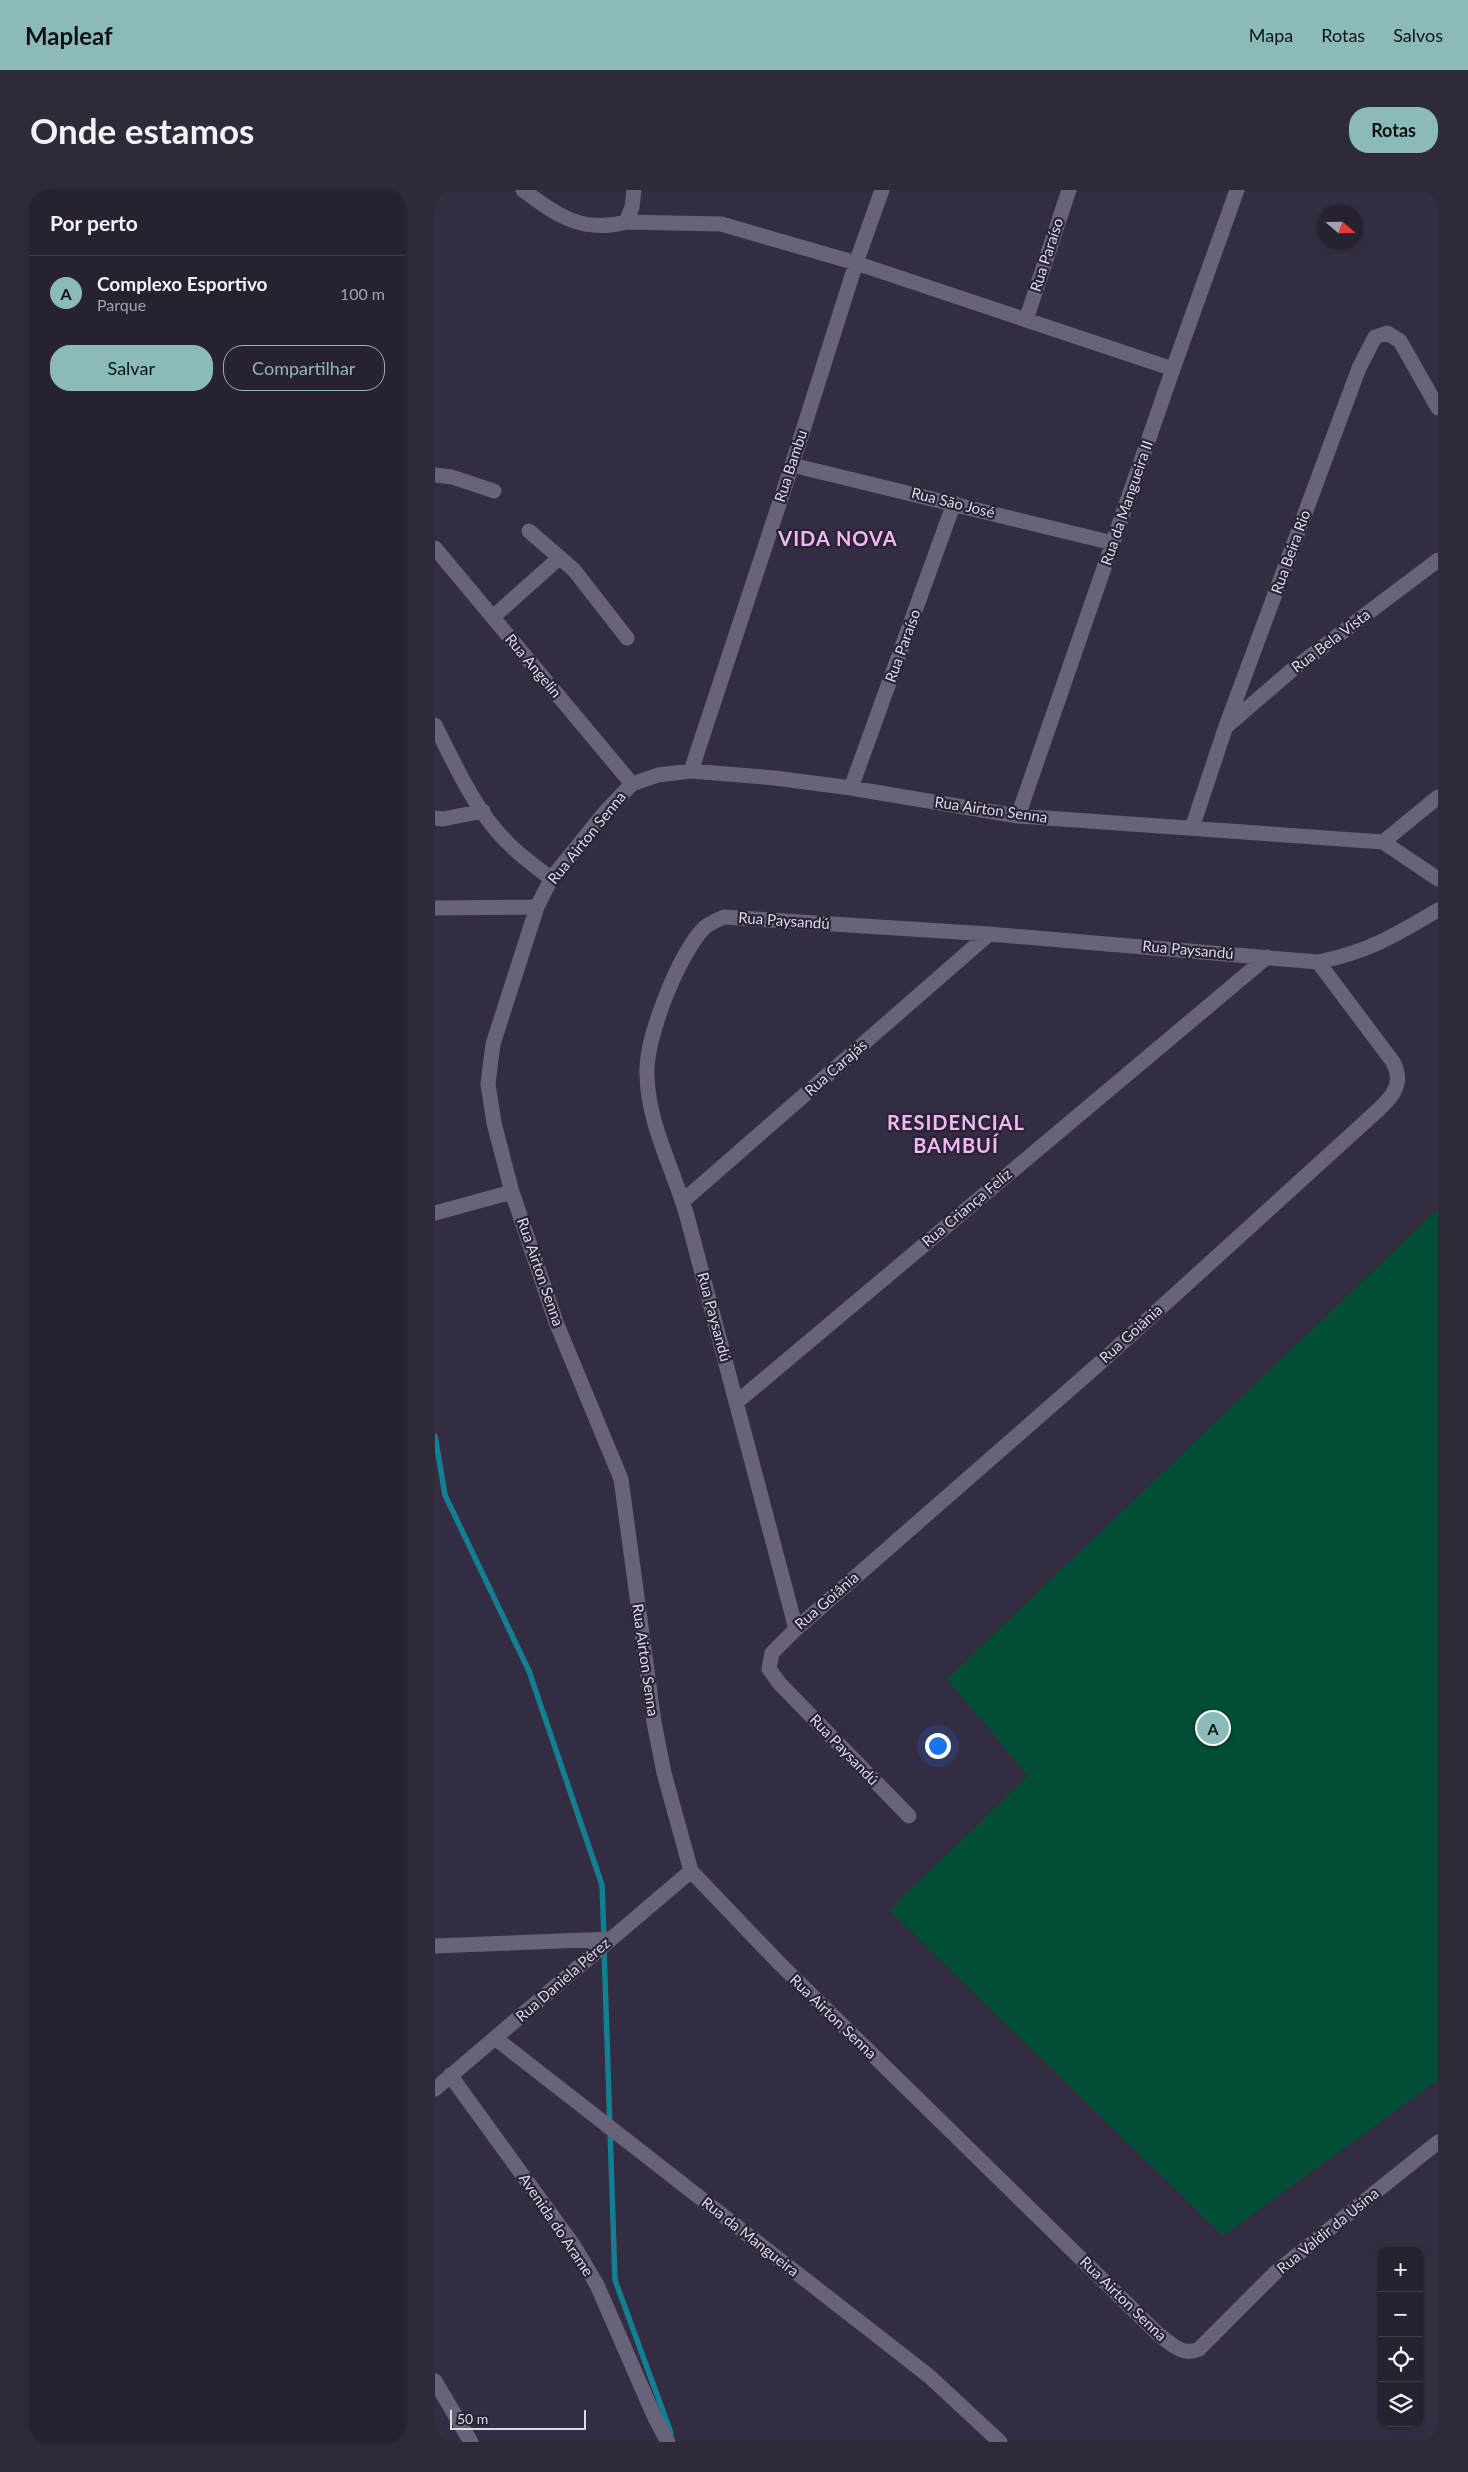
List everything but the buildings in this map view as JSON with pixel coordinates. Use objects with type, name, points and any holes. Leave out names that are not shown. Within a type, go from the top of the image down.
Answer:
[{"type":"street","points":[[523,190],[555,214],[578,222],[607,227],[626,222],[721,224],[856,263],[1173,369]]},
{"type":"street","points":[[626,222],[632,207],[634,190]]},
{"type":"street","name":"Rua Bambu","points":[[691,771],[793,464],[856,263],[882,190]]},
{"type":"street","name":"Rua Paraíso","points":[[1026,320],[1069,190]]},
{"type":"street","name":"Rua da Mangueira II","points":[[1018,816],[1237,190]]},
{"type":"street","name":"Rua Beira Rio","points":[[1192,828],[1227,726],[1359,368],[1371,343],[1379,334],[1387,333],[1395,336],[1400,341],[1438,408]]},
{"type":"street","name":"Rua São José","points":[[793,464],[1113,543]]},
{"type":"street","points":[[435,475],[452,477],[494,491]]},
{"type":"street","name":"Rua Paraíso","points":[[851,788],[954,503]]},
{"type":"street","points":[[529,532],[573,570],[627,638]]},
{"type":"street","name":"Rua Angelin","points":[[435,548],[631,784]]},
{"type":"street","points":[[493,617],[559,558]]},
{"type":"street","name":"Rua Bela Vista","points":[[1227,726],[1292,670],[1438,560]]},
{"type":"street","points":[[435,725],[455,764],[483,811],[506,842],[551,879]]},
{"type":"street","name":"Rua Airton Senna","points":[[1223,2325],[1193,2352],[1181,2350],[1157,2334],[779,1964],[691,1871],[664,1773],[654,1722],[621,1479],[556,1322],[512,1192],[494,1123],[488,1084],[493,1044],[537,907],[551,879],[606,811],[631,784],[658,775],[691,771],[775,778],[851,788],[1018,816],[1383,842],[1438,879]]},
{"type":"street","points":[[1383,842],[1438,797]]},
{"type":"street","points":[[435,818],[443,819],[483,811]]},
{"type":"street","points":[[435,908],[537,907]]},
{"type":"street","name":"Rua Paysandú","points":[[796,1629],[683,1201],[649,1106],[646,1072],[650,1046],[669,989],[689,947],[705,926],[724,917],[989,934],[1318,962],[1348,956],[1373,947],[1438,910]]},
{"type":"street","name":"Rua Carajás","points":[[683,1201],[989,934]]},
{"type":"street","name":"Rua Criança Feliz","points":[[737,1402],[1267,957]]},
{"type":"street","name":"Rua Goiânia","points":[[780,1684],[769,1669],[772,1652],[1108,1355],[1365,1122],[1396,1089],[1399,1072],[1393,1062],[1318,962]]},
{"type":"street","points":[[435,1212],[512,1192]]},
{"type":"street","name":"Rua Paysandú","points":[[780,1684],[909,1816]]},
{"type":"street","name":"Rua Daniela Pérez","points":[[435,2089],[450,2074],[495,2038],[592,1947],[610,1939],[691,1871]]},
{"type":"street","points":[[435,1946],[592,1947]]},
{"type":"street","name":"Rua da Mangueira","points":[[495,2038],[929,2376],[1000,2442]]},
{"type":"street","name":"Avenida do Arame","points":[[450,2074],[574,2246],[597,2286],[655,2418],[668,2442]]},
{"type":"street","name":"Rua Valdir da Usina","points":[[1223,2325],[1276,2272],[1438,2142]]},
{"type":"street","points":[[435,2381],[471,2442]]},
{"type":"green space","points":[[1438,1209],[1438,2080],[1223,2236],[889,1910],[1028,1776],[947,1679]]},
{"type":"waterway","points":[[435,1436],[445,1495],[529,1671],[602,1885],[604,1938]]},
{"type":"waterway","points":[[604,1948],[615,2280],[671,2433]]},
{"type":"place","name":"Complexo Esportivo","points":[[1213,1728]]},
{"type":"district","name":"VIDA NOVA","points":[[838,539]]},
{"type":"district","name":"RESIDENCIAL BAMBUÍ","points":[[956,1134]]}]
